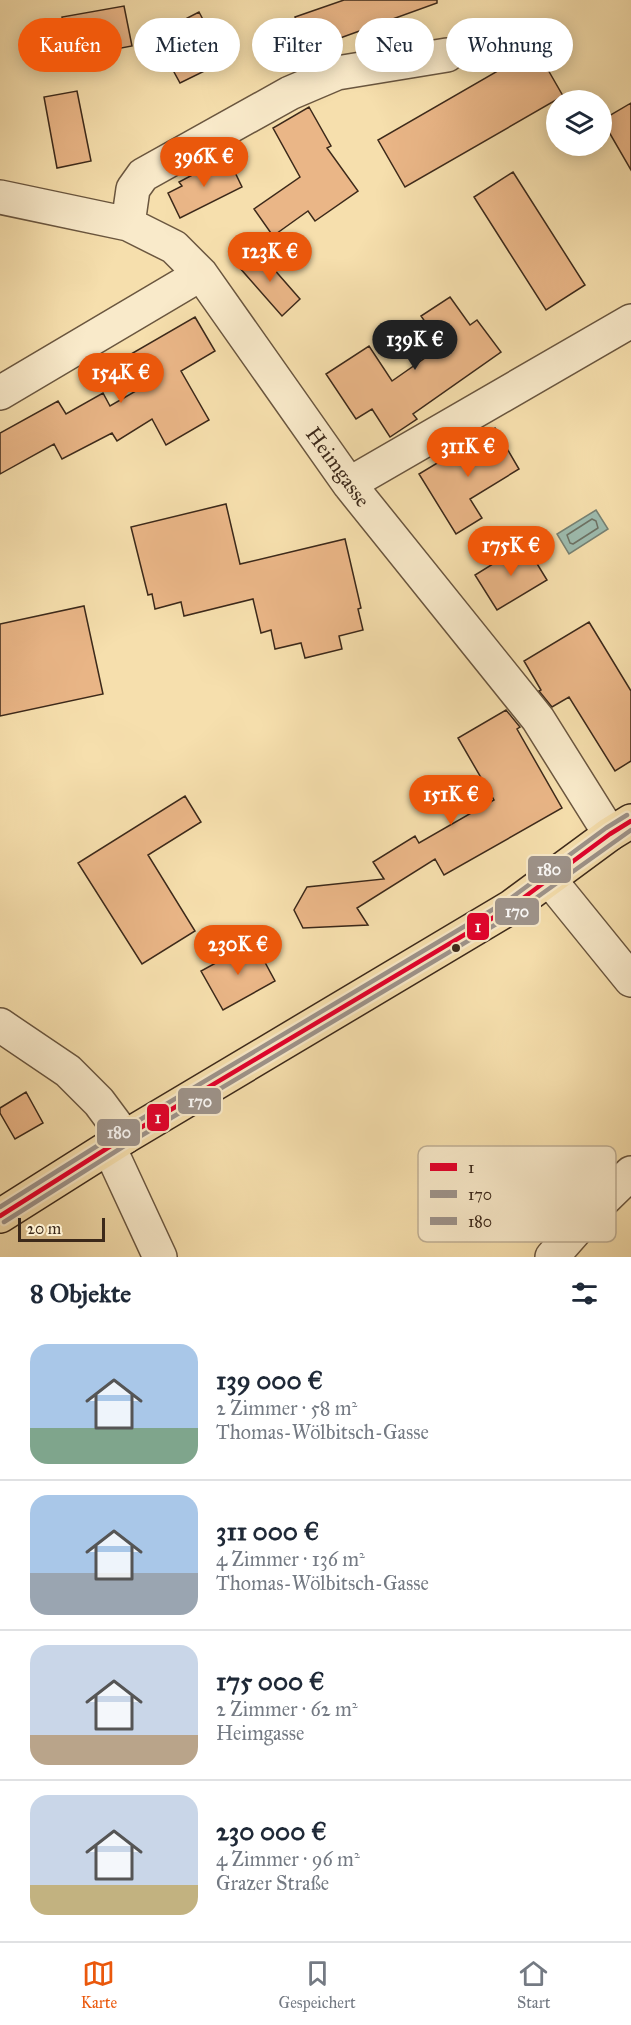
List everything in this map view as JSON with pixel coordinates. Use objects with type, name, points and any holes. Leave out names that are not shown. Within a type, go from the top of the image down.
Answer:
[{"type":"main road","points":[[0,1216],[117,1142],[511,907],[620,828]]},
{"type":"street","points":[[128,224],[133,189],[143,175],[290,93],[338,73],[446,56]]},
{"type":"street","name":"Heimgasse","points":[[0,197],[128,224],[174,247],[201,274],[349,484],[538,719],[620,828]]},
{"type":"street","points":[[0,393],[201,274]]},
{"type":"street","points":[[349,484],[631,321]]},
{"type":"street","points":[[549,879],[631,980]]},
{"type":"street","points":[[0,1025],[68,1071],[99,1102],[117,1142],[160,1257]]},
{"type":"street","points":[[616,1187],[631,1173]]},
{"type":"street","points":[[552,1257],[565,1242]]},
{"type":"water","points":[[596,510],[608,529],[569,554],[557,534]]},
{"type":"building","points":[[344,0],[437,0],[437,3],[396,18],[355,18],[355,33],[343,37],[343,18],[295,17]]},
{"type":"building","points":[[124,6],[132,46],[122,48],[122,18],[62,17]]},
{"type":"building","points":[[199,12],[202,18],[187,18]]},
{"type":"building","points":[[174,72],[202,72],[180,83]]},
{"type":"building","points":[[496,72],[549,72],[560,90],[546,90],[546,106],[405,187],[378,140]]},
{"type":"building","points":[[77,91],[91,161],[57,168],[44,97]]},
{"type":"building","points":[[631,103],[631,170],[612,137],[612,114]]},
{"type":"building","points":[[309,107],[331,146],[327,148],[358,191],[315,221],[308,211],[273,236],[254,209],[300,177],[273,128]]},
{"type":"building","points":[[230,162],[242,187],[180,218],[168,193],[182,186],[179,182],[215,163],[218,168]]},
{"type":"building","points":[[513,172],[585,285],[546,310],[474,197]]},
{"type":"building","points":[[258,251],[300,299],[282,316],[239,267]]},
{"type":"building","points":[[450,297],[470,325],[477,320],[501,352],[413,414],[417,419],[390,437],[372,409],[356,419],[326,374],[369,346],[392,381],[442,346],[421,316]]},
{"type":"building","points":[[195,317],[215,351],[181,371],[209,420],[166,445],[152,419],[117,441],[112,433],[62,459],[54,444],[0,474],[0,433],[58,401],[66,414],[103,393],[110,406],[148,384],[131,354]]},
{"type":"building","points":[[495,428],[519,469],[470,499],[482,518],[456,534],[419,474]]},
{"type":"building","points":[[226,504],[240,564],[345,539],[361,608],[358,609],[363,630],[339,636],[342,649],[305,658],[301,643],[275,649],[271,630],[261,633],[253,599],[184,616],[181,602],[155,609],[152,594],[148,595],[131,527]]},
{"type":"building","points":[[525,544],[547,580],[497,610],[475,575]]},
{"type":"building","points":[[84,606],[103,694],[0,716],[0,624]]},
{"type":"building","points":[[589,622],[631,691],[631,761],[615,771],[569,697],[552,707],[539,691],[541,690],[524,661]]},
{"type":"building","points":[[506,710],[520,727],[517,729],[562,808],[444,875],[435,859],[357,908],[368,925],[303,928],[294,910],[307,887],[384,879],[373,862],[415,836],[419,843],[494,800],[458,738]]},
{"type":"building","points":[[185,796],[201,822],[148,855],[195,931],[142,964],[78,863]]},
{"type":"building","points":[[254,942],[275,981],[223,1010],[201,971]]},
{"type":"building","points":[[26,1092],[43,1123],[15,1139],[0,1113],[0,1108]]},
{"type":"transit line","name":"180","points":[[0,1207],[121,1131],[507,901],[627,815]]},
{"type":"transit line","name":"1","points":[[0,1216],[125,1137],[511,907],[631,821]]},
{"type":"transit line","name":"170","points":[[4,1222],[129,1143],[515,913],[631,830]]}]
